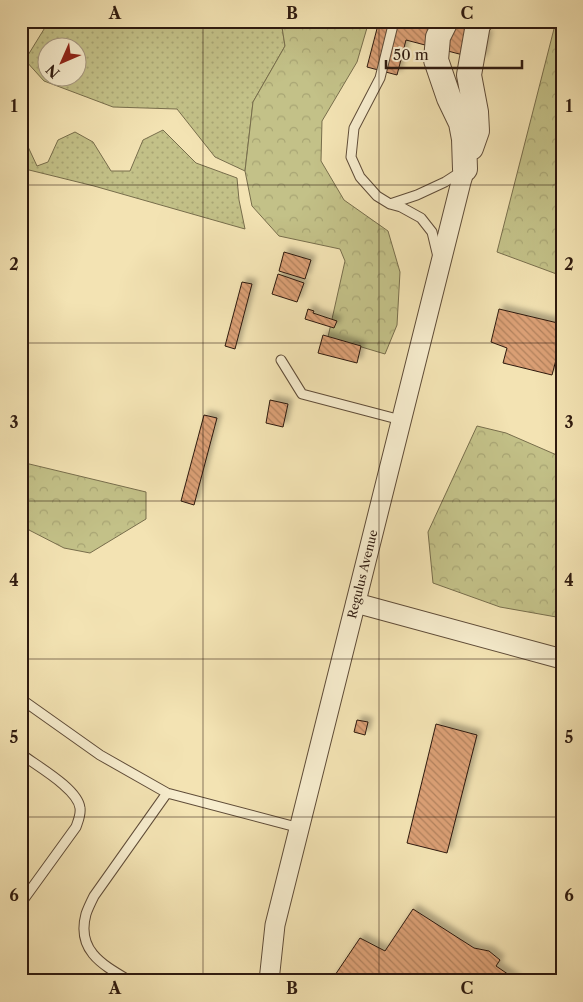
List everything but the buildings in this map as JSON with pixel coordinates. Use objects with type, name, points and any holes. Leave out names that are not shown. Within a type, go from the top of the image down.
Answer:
[{"type":"street","points":[[446,21],[438,37],[436,60],[449,98],[461,123],[464,139],[465,169]]},
{"type":"street","points":[[465,169],[477,131],[476,112],[469,75],[480,21]]},
{"type":"street","name":"Regulus Avenue","points":[[269,981],[274,931],[465,169]]},
{"type":"street","points":[[356,602],[562,659]]},
{"type":"lane","points":[[394,21],[380,78],[354,128],[351,157],[360,178],[377,196],[421,218],[432,232],[440,264]]},
{"type":"lane","points":[[390,204],[417,195],[445,182],[465,169]]},
{"type":"lane","points":[[281,360],[302,394],[401,420]]},
{"type":"lane","points":[[21,699],[100,755],[167,793],[300,828]]},
{"type":"lane","points":[[21,754],[67,787],[76,796],[80,807],[80,816],[76,827],[21,903]]},
{"type":"lane","points":[[130,981],[95,958],[86,942],[84,929],[86,914],[94,896],[167,793]]},
{"type":"green space","points":[[49,21],[281,21],[285,46],[253,102],[245,171],[215,157],[177,109],[113,107],[63,88],[88,88],[88,38],[39,38]]},
{"type":"green space","points":[[281,21],[369,21],[357,62],[322,121],[321,161],[344,200],[388,231],[400,272],[397,325],[385,354],[328,337],[345,261],[340,249],[279,236],[252,206],[245,171],[253,102],[285,46]]},
{"type":"green space","points":[[556,21],[562,21],[562,276],[497,252]]},
{"type":"green space","points":[[38,39],[38,74],[25,60]]},
{"type":"green space","points":[[163,130],[196,163],[237,178],[245,229],[94,186],[21,168],[21,136],[23,136],[37,166],[48,162],[58,140],[75,132],[93,142],[111,171],[130,171],[143,140]]},
{"type":"green space","points":[[477,426],[506,433],[559,456],[562,453],[562,618],[500,607],[433,583],[428,532]]},
{"type":"green space","points":[[21,462],[146,492],[146,519],[90,553],[64,548],[29,530],[21,516]]}]
